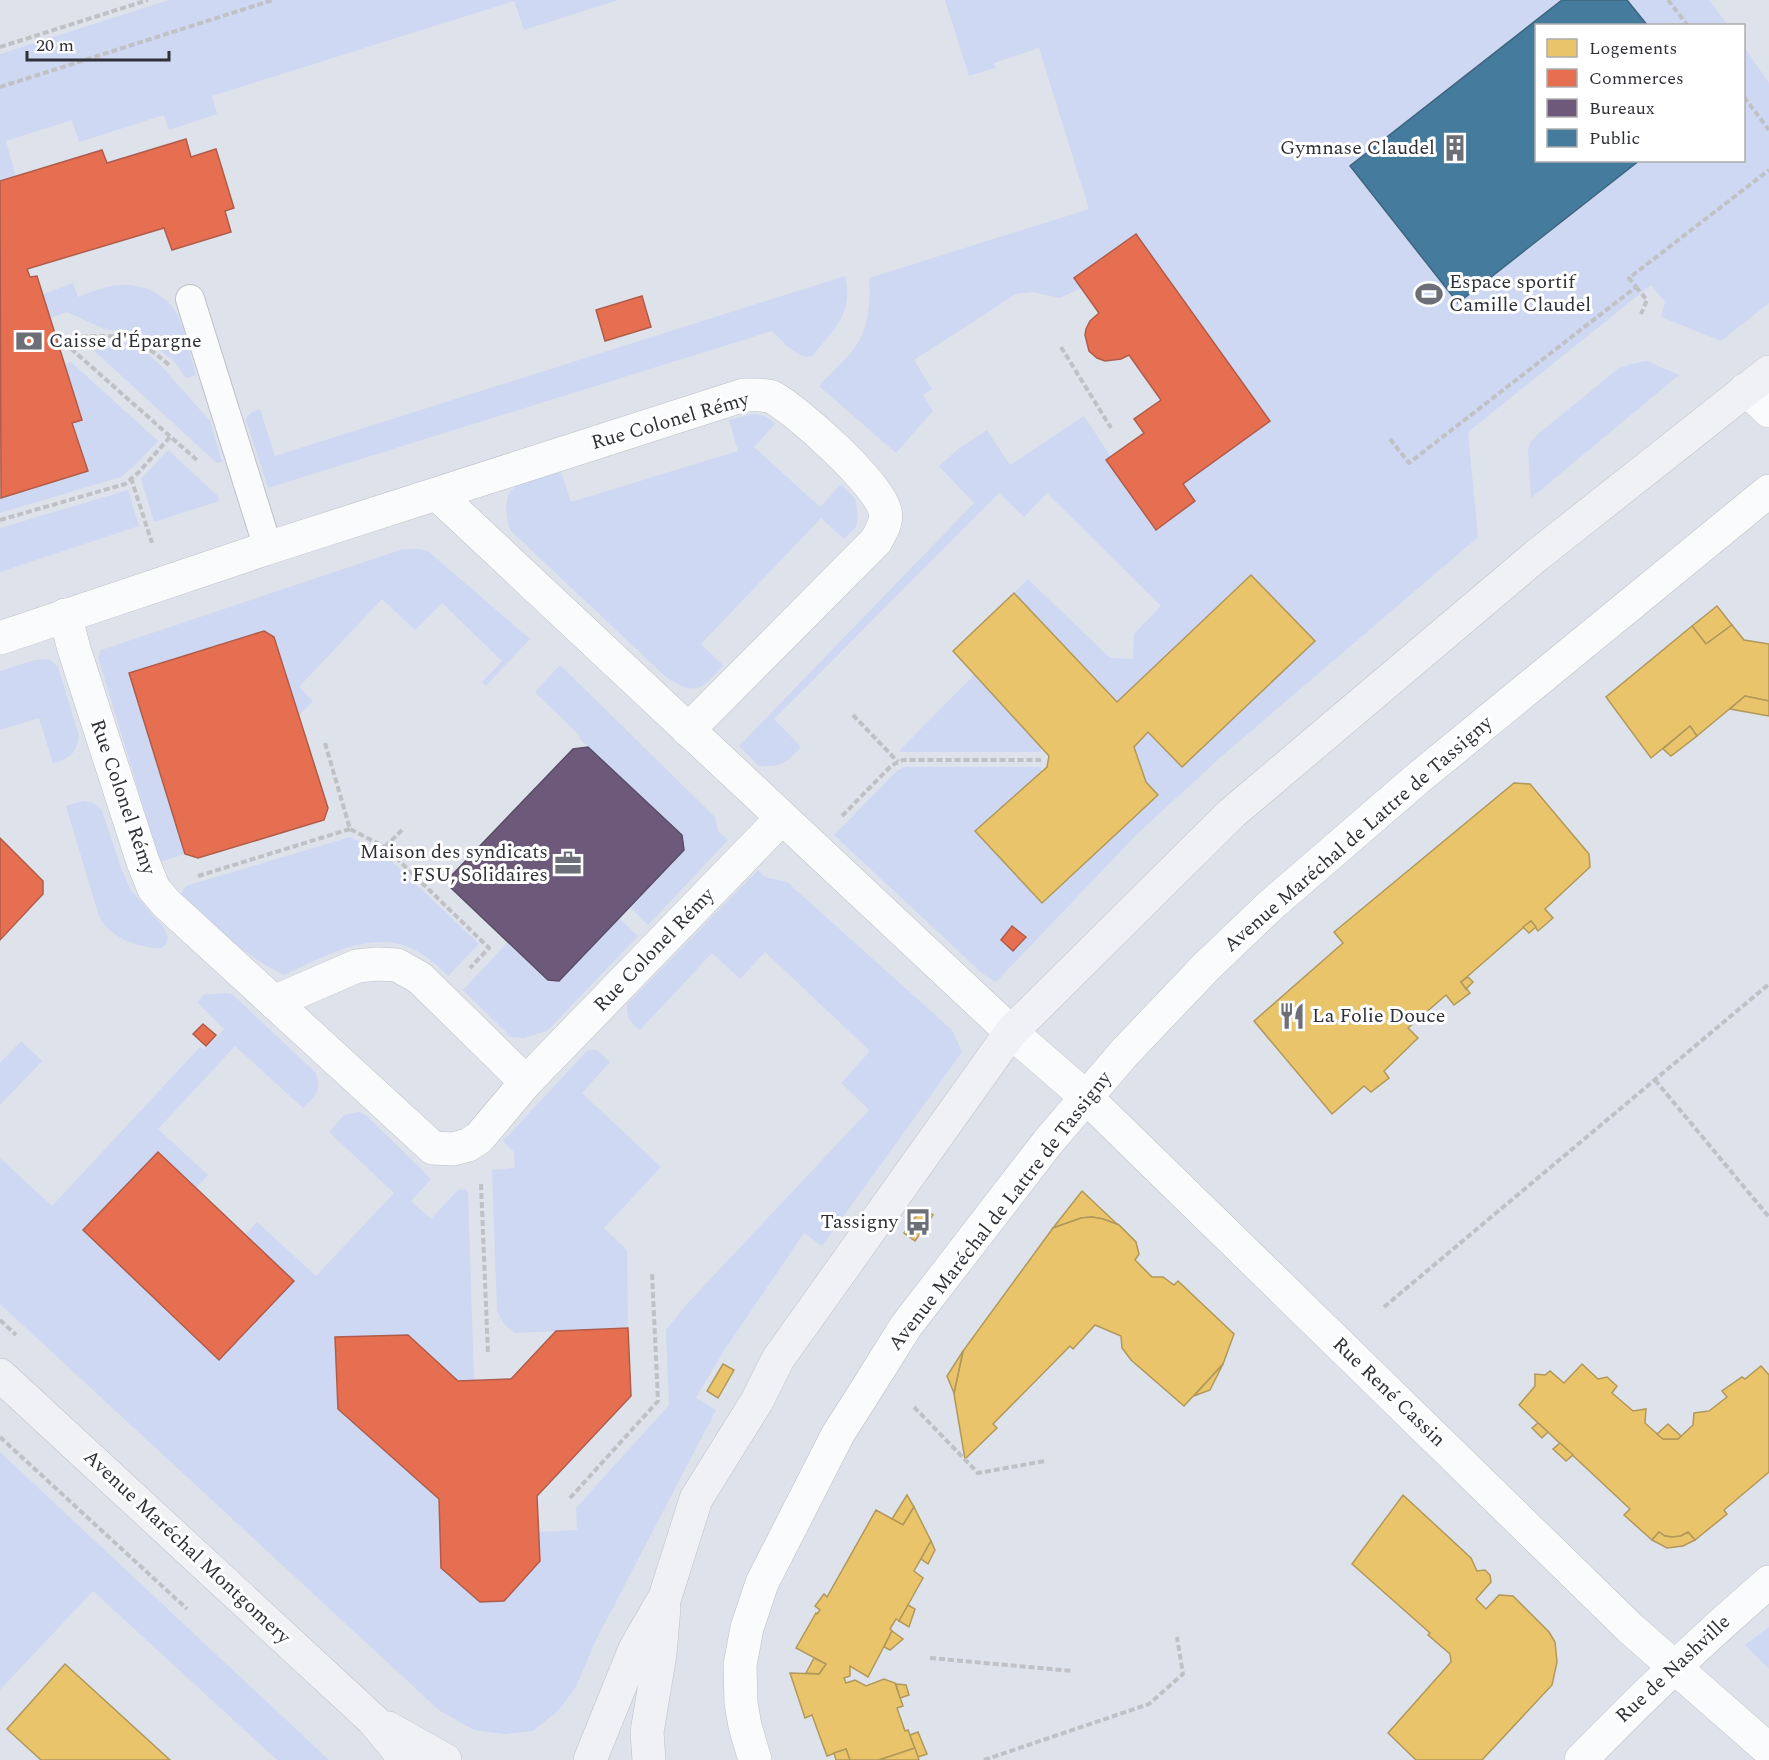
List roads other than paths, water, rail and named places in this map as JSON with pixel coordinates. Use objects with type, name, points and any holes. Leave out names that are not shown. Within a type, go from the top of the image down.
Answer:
[{"type":"street","points":[[590,1760],[635,1649],[665,1597],[696,1500],[757,1401],[778,1359],[1011,1032],[1232,813],[1536,556],[1761,390]]},
{"type":"street","name":"Rue Colonel Rémy","points":[[0,638],[744,395],[769,396],[787,407],[870,483],[886,511],[886,523],[876,541],[688,729]]},
{"type":"street","name":"Avenue Maréchal de Lattre de Tassigny","points":[[755,1760],[741,1703],[740,1665],[747,1628],[762,1583],[838,1434],[906,1326],[1048,1142],[1133,1044],[1271,905],[1417,779],[1769,491]]},
{"type":"street","points":[[437,494],[1011,1032]]},
{"type":"street","name":"Rue Colonel Rémy","points":[[65,615],[143,862],[154,889],[190,926],[434,1149],[453,1149],[468,1145],[479,1138],[526,1082],[782,818]]},
{"type":"street","points":[[274,1002],[357,966],[377,963],[397,965],[420,978],[526,1082]]},
{"type":"street","name":"Rue René Cassin","points":[[1011,1032],[1086,1097],[1622,1619],[1769,1750]]},
{"type":"street","name":"Avenue Maréchal Montgomery","points":[[0,1375],[373,1720],[406,1760]]},
{"type":"street","name":"Rue de Nashville","points":[[1581,1760],[1639,1700],[1769,1582]]},
{"type":"street","points":[[649,1760],[647,1732],[660,1654],[665,1597]]},
{"type":"street","name":"Avenue Maréchal Montgomery","points":[[373,1720],[446,1760]]},
{"type":"lane","points":[[189,299],[268,549]]},
{"type":"place","name":"Gymnase Claudel","points":[[1455,148]]},
{"type":"place","name":"Espace sportif Camille Claudel","points":[[1429,294]]},
{"type":"place","name":"Caisse d'Épargne","points":[[29,341]]},
{"type":"place","name":"Maison des syndicats : FSU, Solidaires","points":[[568,863]]},
{"type":"place","name":"La Folie Douce","points":[[1292,1016]]},
{"type":"place","name":"Tassigny","points":[[918,1222]]}]
